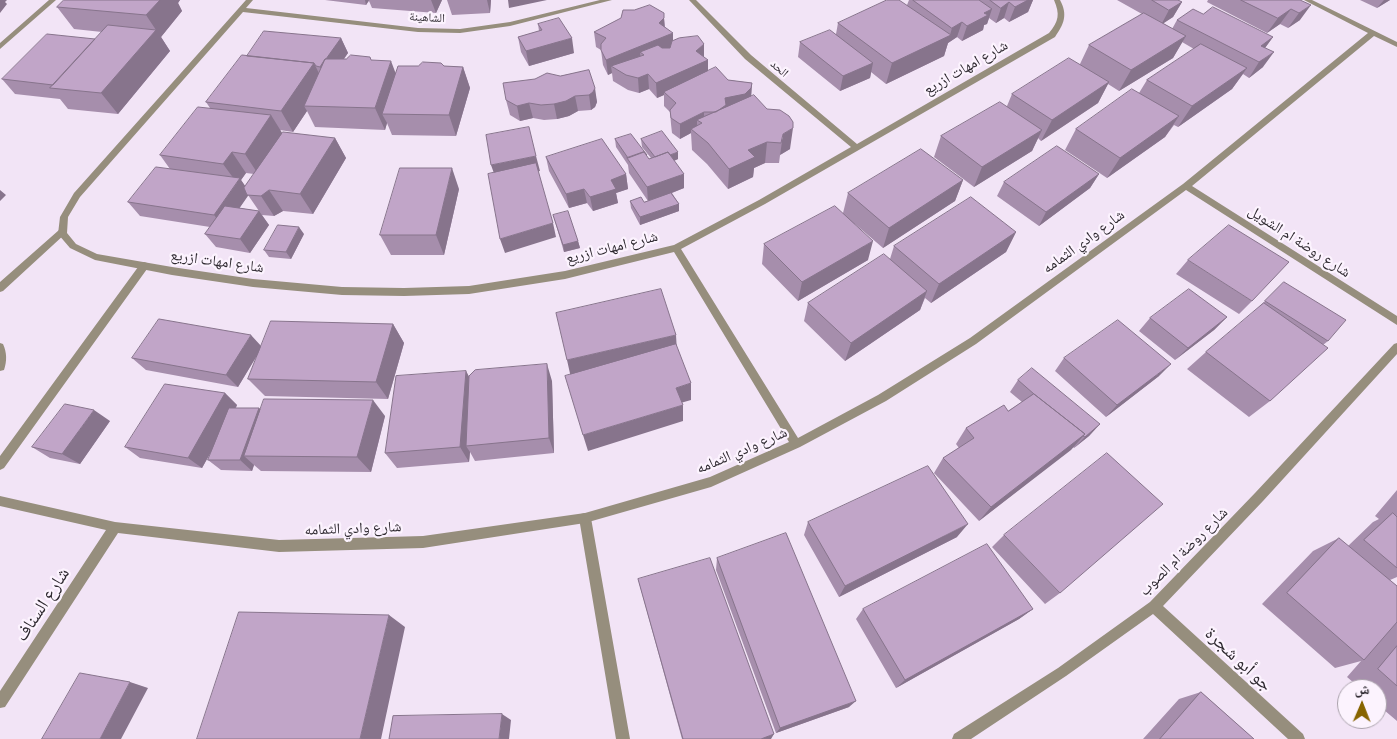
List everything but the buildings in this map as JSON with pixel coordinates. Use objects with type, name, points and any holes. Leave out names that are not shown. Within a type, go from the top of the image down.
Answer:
[{"type":"street","points":[[0,46],[53,0]]},
{"type":"street","points":[[0,288],[62,232],[64,217],[77,195],[250,0]]},
{"type":"street","name":"الشاهينة","points":[[242,10],[418,30],[460,30],[510,24],[609,0]]},
{"type":"street","name":"الحد","points":[[692,0],[748,57],[857,148]]},
{"type":"street","name":"شارع امهات ازريع","points":[[62,232],[73,246],[95,257],[253,283],[342,291],[469,290],[565,275],[676,248],[762,202],[1052,36],[1061,24],[1063,12],[1056,0]]},
{"type":"street","points":[[1306,0],[1397,45]]},
{"type":"street","name":"شارع وادي الثمامه","points":[[0,501],[115,527],[279,546],[423,542],[585,518],[711,482],[796,444],[882,398],[973,341],[1186,186],[1373,33]]},
{"type":"street","name":"شارع روضة ام الشويل","points":[[1186,186],[1397,321]]},
{"type":"street","name":"شارع امهات ازريع","points":[[676,248],[796,444]]},
{"type":"street","points":[[0,465],[144,266]]},
{"type":"street","points":[[0,347],[2,355],[0,367]]},
{"type":"street","name":"شارع روضة ام الصوب","points":[[959,739],[1062,672],[1154,606],[1259,497],[1397,347]]},
{"type":"street","points":[[585,518],[623,739]]},
{"type":"street","name":"شارع السناف","points":[[0,702],[115,527]]},
{"type":"street","name":"جو أبو شجرة","points":[[1154,606],[1298,739]]}]
